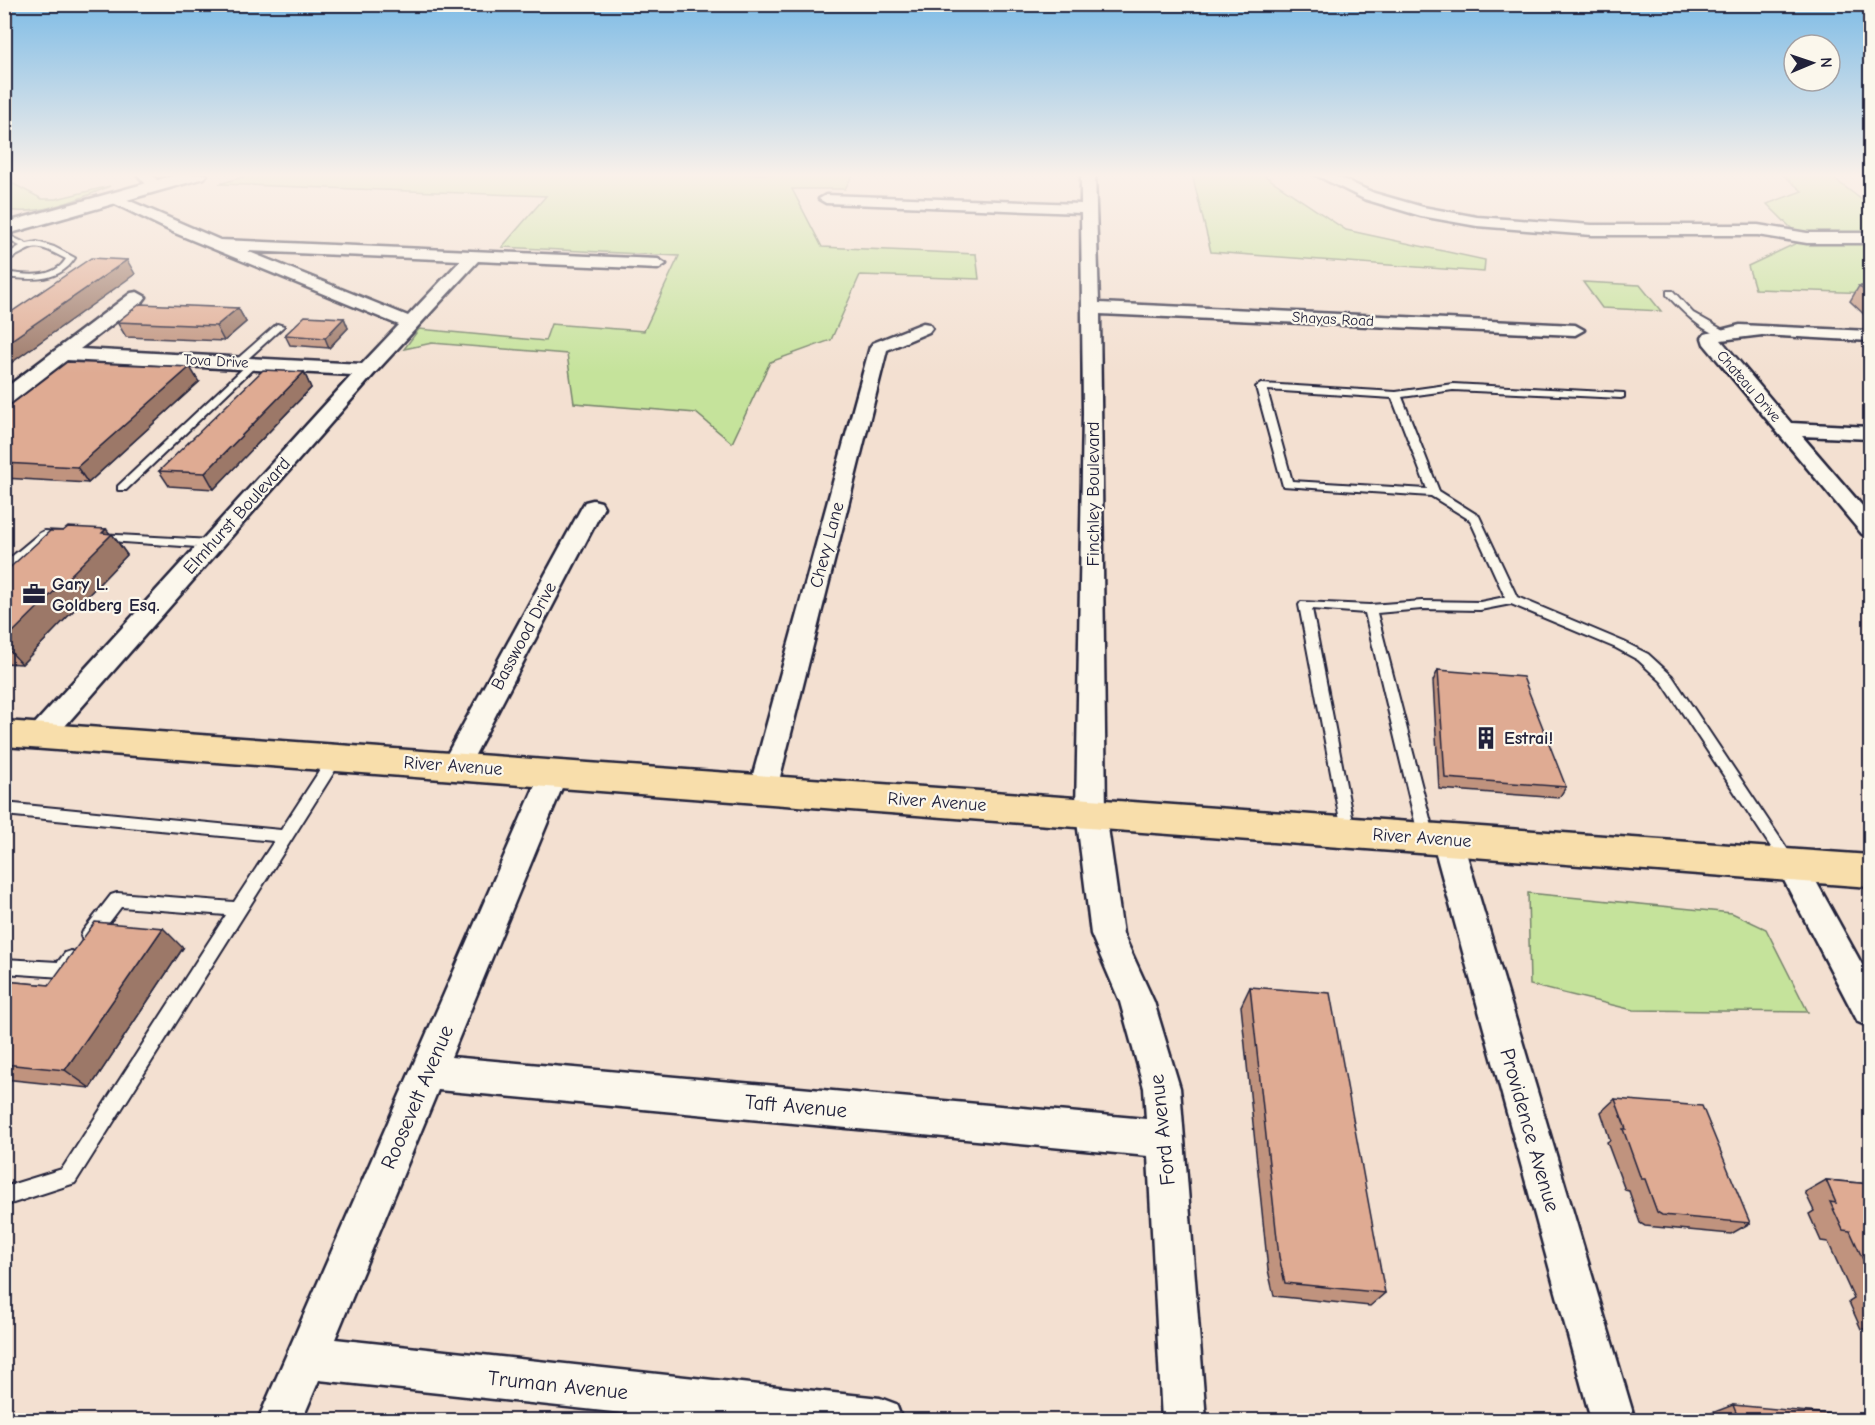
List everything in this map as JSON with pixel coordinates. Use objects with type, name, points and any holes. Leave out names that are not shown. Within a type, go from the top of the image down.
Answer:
[{"type":"highway","name":"River Avenue","points":[[4,733],[1870,871]]},
{"type":"street","points":[[210,240],[394,315],[410,324]]},
{"type":"street","name":"Finchley Boulevard","points":[[1090,240],[1092,308],[1091,813]]},
{"type":"street","points":[[220,244],[658,264]]},
{"type":"street","name":"Elmhurst Boulevard","points":[[41,735],[368,370],[473,257]]},
{"type":"street","points":[[4,399],[137,297]]},
{"type":"street","name":"Shayas Road","points":[[1092,308],[1575,330]]},
{"type":"street","name":"Chevy Lane","points":[[763,789],[879,347],[923,328]]},
{"type":"street","name":"Chateau Drive","points":[[1870,336],[1749,330],[1722,333],[1711,338],[1713,344],[1870,529]]},
{"type":"street","name":"Tova Drive","points":[[64,354],[368,370]]},
{"type":"street","points":[[1786,429],[1870,433]]},
{"type":"street","name":"Basswood Drive","points":[[455,766],[593,507]]},
{"type":"street","name":"Roosevelt Avenue","points":[[280,1420],[554,773]]},
{"type":"street","name":"Ford Avenue","points":[[1091,813],[1107,934],[1137,1002],[1162,1088],[1184,1420]]},
{"type":"street","name":"Providence Avenue","points":[[1437,839],[1613,1420]]},
{"type":"street","points":[[1791,865],[1870,1011]]},
{"type":"street","name":"Taft Avenue","points":[[428,1072],[1166,1140]]},
{"type":"street","name":"Truman Avenue","points":[[306,1357],[880,1420]]},
{"type":"lane","points":[[4,274],[34,278],[50,275],[71,258],[48,246],[24,246],[14,240]]},
{"type":"lane","points":[[4,260],[24,246]]},
{"type":"lane","points":[[1670,293],[1690,315],[1722,333]]},
{"type":"lane","points":[[123,488],[247,363],[280,326]]},
{"type":"lane","points":[[1512,600],[1475,518],[1434,494],[1287,484],[1262,387],[1395,395],[1452,387],[1621,395]]},
{"type":"lane","points":[[1395,395],[1434,494]]},
{"type":"lane","points":[[4,570],[44,535],[212,544]]},
{"type":"lane","points":[[1348,832],[1305,605],[1370,609],[1422,605],[1480,606],[1512,600],[1620,645],[1643,657],[1667,679],[1791,865]]},
{"type":"lane","points":[[1370,609],[1437,839]]},
{"type":"lane","points":[[4,1197],[68,1176],[336,757]]},
{"type":"lane","points":[[4,809],[285,836]]},
{"type":"lane","points":[[4,966],[62,970],[117,900],[238,909]]},
{"type":"green space","points":[[508,240],[819,240],[822,247],[976,254],[979,279],[860,275],[831,340],[770,362],[732,443],[696,413],[574,403],[567,354],[432,343],[404,349],[419,329],[545,341],[551,324],[644,331],[679,256],[502,247]]},
{"type":"green space","points":[[1208,240],[1395,240],[1485,260],[1484,272],[1211,252]]},
{"type":"green space","points":[[1802,240],[1870,240],[1870,293],[1755,289],[1748,266]]},
{"type":"green space","points":[[1583,282],[1640,285],[1661,311],[1602,308]]},
{"type":"green space","points":[[1528,893],[1732,913],[1766,929],[1808,1012],[1633,1010],[1530,985]]},
{"type":"building","points":[[91,258],[127,260],[4,345],[4,317]]},
{"type":"building","points":[[1859,286],[1870,287],[1870,296]]},
{"type":"building","points":[[140,304],[238,308],[216,326],[117,322]]},
{"type":"building","points":[[305,316],[344,318],[325,338],[285,335]]},
{"type":"building","points":[[67,362],[190,367],[77,467],[4,463],[4,410]]},
{"type":"building","points":[[263,370],[304,372],[205,473],[159,471]]},
{"type":"building","points":[[68,527],[106,529],[102,533],[112,534],[4,641],[4,573],[50,531],[63,531]]},
{"type":"building","name":"Estrai!","points":[[1438,670],[1523,677],[1566,787],[1445,778]]},
{"type":"building","points":[[95,922],[163,928],[65,1070],[4,1064],[4,981],[49,985]]},
{"type":"building","points":[[1250,987],[1330,993],[1385,1293],[1285,1283],[1279,1257]]},
{"type":"building","points":[[1615,1099],[1702,1106],[1750,1223],[1662,1215],[1657,1212],[1645,1179],[1641,1179]]},
{"type":"building","points":[[1826,1180],[1870,1184],[1870,1275],[1850,1231],[1843,1230],[1830,1202],[1836,1203]]},
{"type":"building","points":[[1733,1405],[1829,1414],[1832,1420],[1739,1420]]},
{"type":"place","name":"Gary L. Goldberg Esq.","points":[[34,594]]},
{"type":"place","name":"Estrai!","points":[[1486,738]]}]
